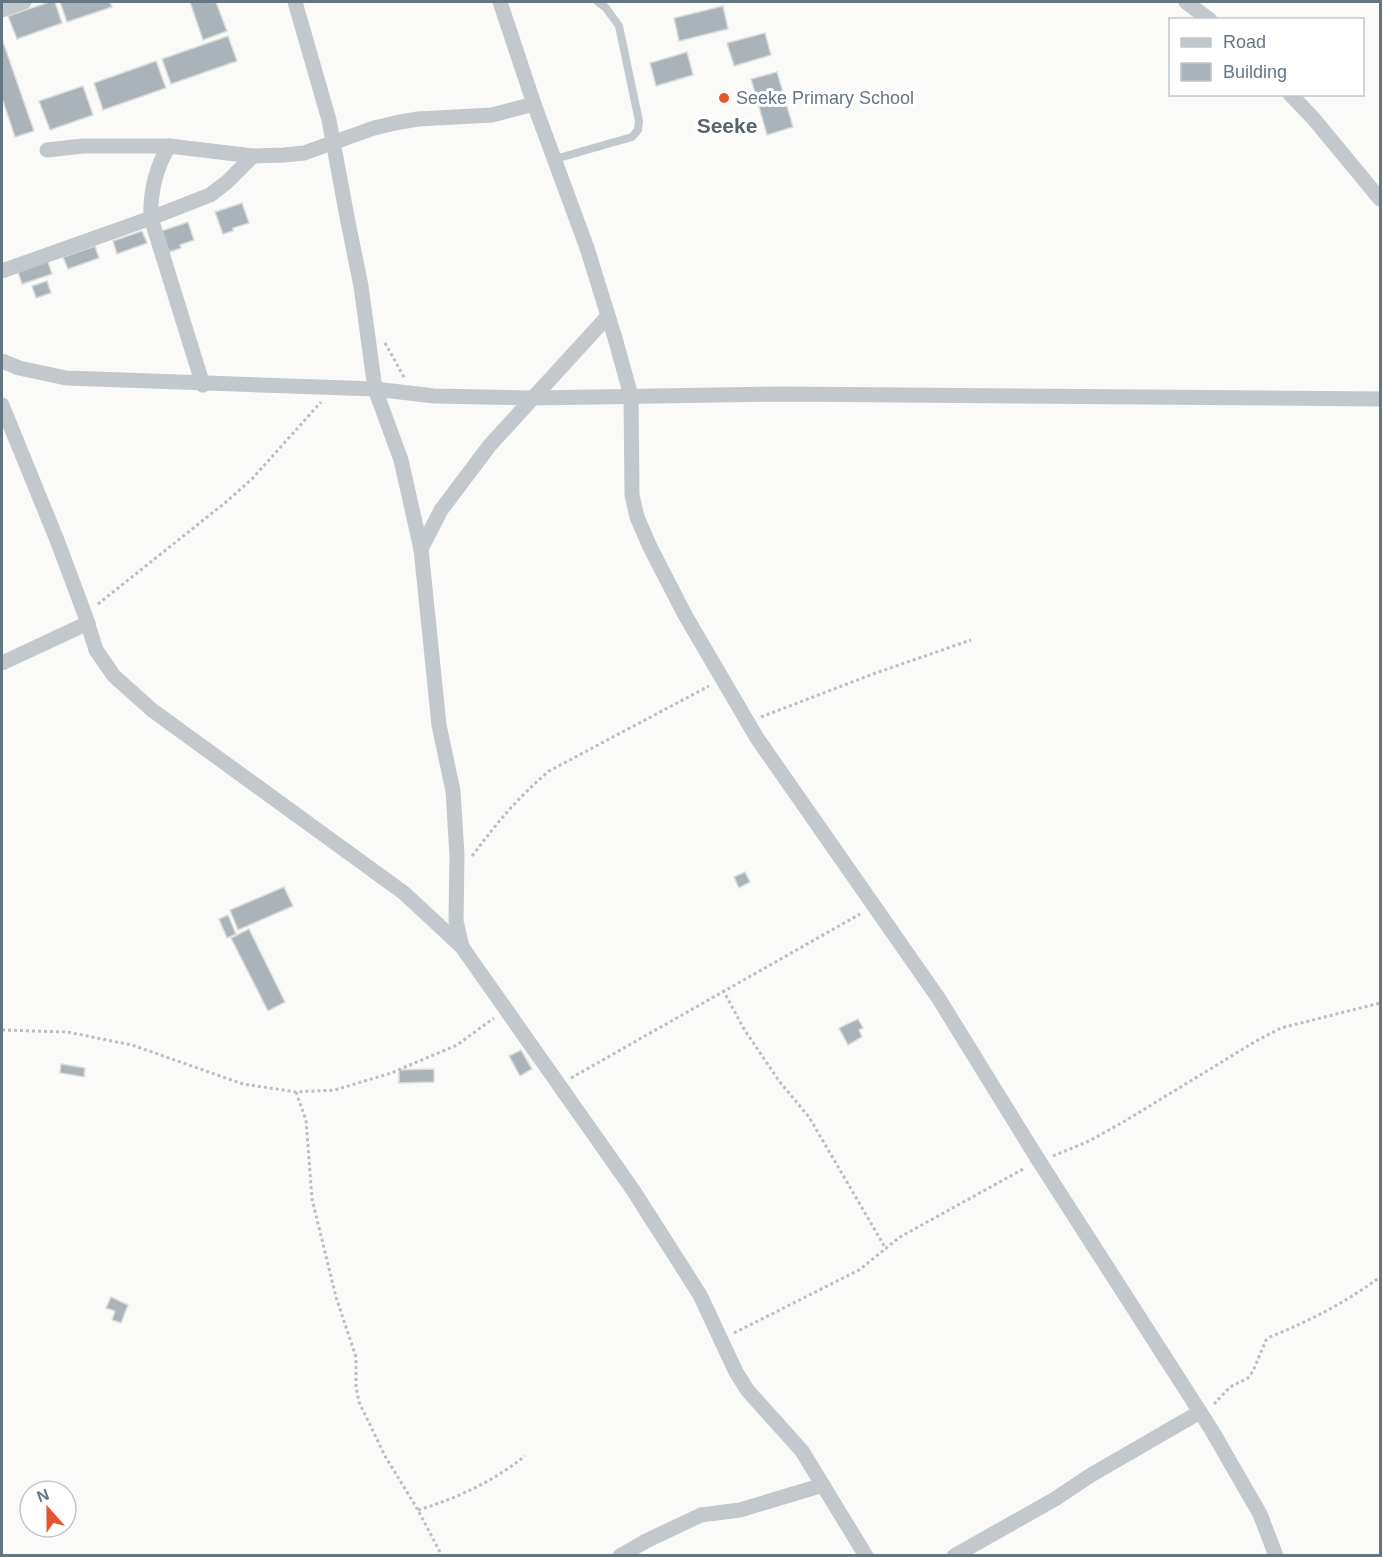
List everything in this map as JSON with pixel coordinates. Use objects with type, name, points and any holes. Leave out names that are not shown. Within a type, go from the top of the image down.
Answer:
[{"type":"street","points":[[2,10],[24,2]]},
{"type":"street","points":[[296,2],[329,120],[362,286],[375,390],[401,460],[421,549],[440,725],[453,791],[457,836],[456,921],[462,947]]},
{"type":"street","points":[[500,2],[534,104],[587,248],[631,396],[630,472],[637,517],[685,615],[748,723],[873,907],[939,999],[1039,1161],[1211,1429],[1260,1514],[1276,1556]]},
{"type":"street","points":[[1186,2],[1207,18]]},
{"type":"street","points":[[1292,96],[1380,199]]},
{"type":"street","points":[[47,150],[83,146],[169,146],[253,156],[304,153],[374,128],[395,123],[418,119],[492,115],[534,104]]},
{"type":"street","points":[[169,146],[161,159],[154,179],[150,201],[151,218],[203,385]]},
{"type":"street","points":[[2,270],[210,195],[253,156]]},
{"type":"street","points":[[421,549],[441,510],[490,445],[608,316]]},
{"type":"street","points":[[2,361],[18,368],[66,378],[532,398],[805,394],[1380,399]]},
{"type":"street","points":[[2,405],[57,540],[96,651],[114,676],[152,710],[404,893],[462,947],[633,1190],[700,1295],[736,1372],[748,1391],[802,1451],[866,1556]]},
{"type":"street","points":[[2,663],[86,619]]},
{"type":"street","points":[[954,1556],[1200,1413]]},
{"type":"street","points":[[620,1556],[701,1515],[740,1510],[823,1485]]},
{"type":"lane","points":[[555,159],[632,137],[638,130],[639,121],[619,26],[606,8],[598,2]]},
{"type":"path","points":[[385,342],[397,367],[418,394]]},
{"type":"path","points":[[86,619],[163,550],[252,479],[333,388]]},
{"type":"path","points":[[748,723],[873,674],[971,640]]},
{"type":"path","points":[[457,877],[501,816],[549,771],[722,679]]},
{"type":"path","points":[[559,1085],[873,907]]},
{"type":"path","points":[[723,990],[744,1029],[778,1082],[809,1117],[886,1249]]},
{"type":"path","points":[[721,1340],[859,1270],[900,1237],[1039,1161],[1089,1141],[1281,1028],[1380,1003]]},
{"type":"path","points":[[2,1030],[67,1032],[132,1045],[243,1084],[297,1092],[335,1090],[391,1073],[457,1045],[505,1009]]},
{"type":"path","points":[[297,1092],[306,1120],[312,1199],[336,1297],[356,1357],[356,1387],[359,1402],[385,1456],[418,1510],[442,1556]]},
{"type":"path","points":[[1211,1429],[1211,1408],[1230,1387],[1248,1378],[1266,1340],[1332,1309],[1380,1277]]},
{"type":"path","points":[[418,1510],[472,1490],[491,1480],[525,1456]]},
{"type":"building","points":[[55,2],[62,23],[17,39],[8,16]]},
{"type":"building","points":[[60,2],[110,2],[112,7],[67,22]]},
{"type":"building","points":[[190,2],[216,2],[227,31],[203,40]]},
{"type":"building","points":[[723,6],[728,29],[679,41],[674,18]]},
{"type":"building","points":[[765,33],[771,55],[734,66],[727,43]]},
{"type":"building","points":[[228,36],[237,61],[171,84],[162,59]]},
{"type":"building","points":[[2,39],[34,131],[15,137],[2,98]]},
{"type":"building","points":[[687,52],[693,75],[656,86],[650,63]]},
{"type":"building","points":[[156,61],[166,88],[103,110],[94,83]]},
{"type":"building","points":[[777,72],[793,127],[767,135],[751,79]]},
{"type":"building","points":[[83,86],[93,115],[50,130],[39,101]]},
{"type":"building","points":[[242,203],[249,223],[223,234],[215,212]]},
{"type":"building","points":[[188,222],[194,240],[169,252],[162,231]]},
{"type":"building","points":[[142,231],[147,243],[117,254],[113,241]]},
{"type":"building","points":[[95,246],[99,258],[68,269],[63,257]]},
{"type":"building","points":[[47,259],[52,274],[22,284],[17,269]]},
{"type":"building","points":[[47,281],[51,293],[36,298],[32,286]]},
{"type":"building","points":[[745,872],[750,882],[739,888],[734,877]]},
{"type":"building","points":[[284,887],[293,906],[238,930],[230,910]]},
{"type":"building","points":[[228,915],[236,934],[227,938],[219,919]]},
{"type":"building","points":[[249,929],[285,1002],[268,1011],[231,938]]},
{"type":"building","points":[[858,1019],[863,1028],[859,1030],[862,1037],[848,1045],[839,1028]]},
{"type":"building","points":[[521,1050],[532,1069],[520,1076],[509,1056]]},
{"type":"building","points":[[61,1064],[85,1068],[84,1077],[60,1073]]},
{"type":"building","points":[[434,1069],[434,1082],[399,1083],[399,1070]]},
{"type":"building","points":[[111,1297],[128,1305],[121,1323],[112,1320],[115,1311],[106,1308]]},
{"type":"place","name":"Seeke Primary School","points":[[724,98]]},
{"type":"district","name":"Seeke","points":[[727,126]]}]
